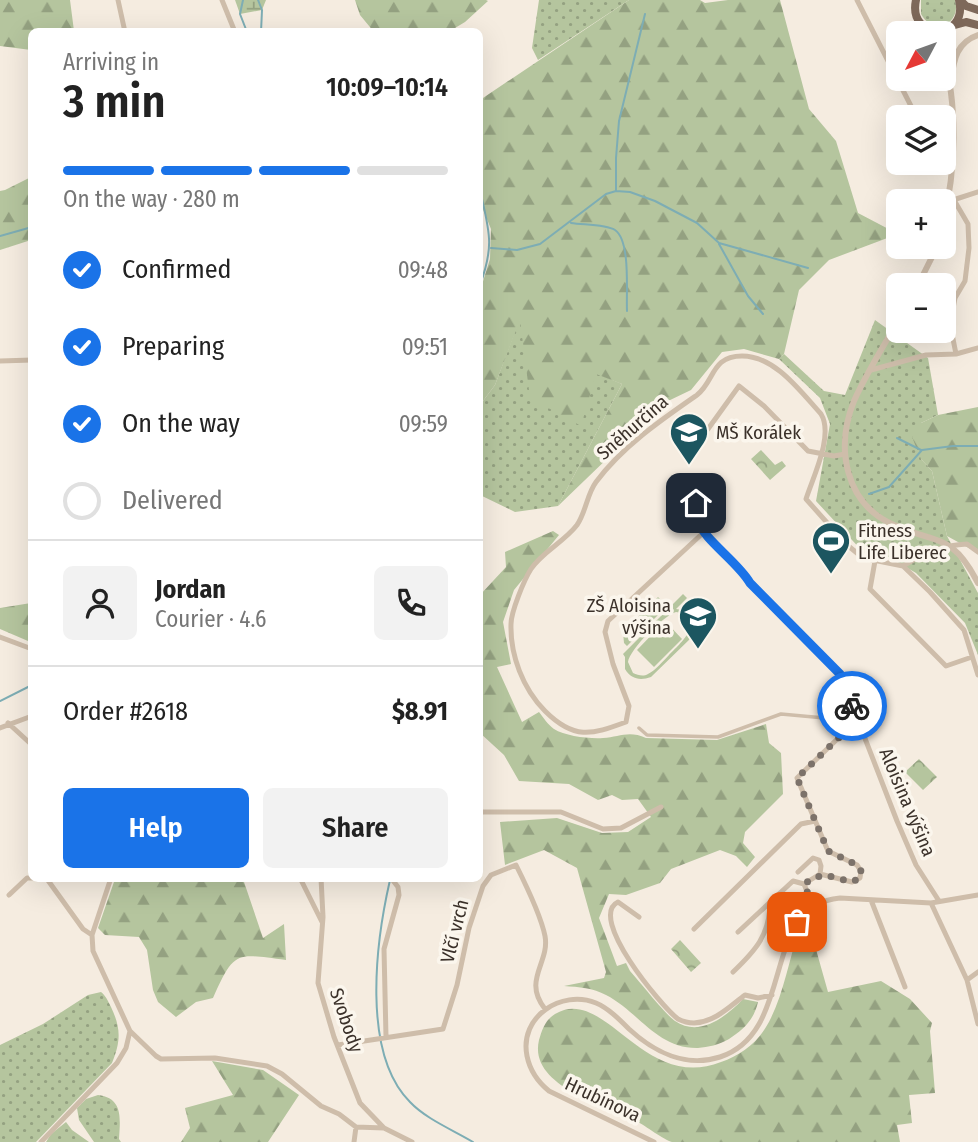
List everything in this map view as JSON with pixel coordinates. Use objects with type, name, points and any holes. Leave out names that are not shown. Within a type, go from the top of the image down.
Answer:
[{"type":"main road","points":[[960,0],[966,6],[978,10]]},
{"type":"main road","points":[[956,21],[960,15],[960,0]]},
{"type":"main road","points":[[914,1],[919,21]]},
{"type":"main road","points":[[956,25],[963,22],[978,24]]},
{"type":"street","points":[[118,0],[124,28]]},
{"type":"street","points":[[222,0],[233,28]]},
{"type":"street","points":[[857,0],[910,105]]},
{"type":"street","points":[[956,58],[958,49],[967,40],[978,35]]},
{"type":"street","points":[[956,200],[978,192]]},
{"type":"street","points":[[956,208],[968,224],[969,248],[965,281],[955,298],[950,324],[956,354]]},
{"type":"street","points":[[886,343],[852,409],[845,454],[853,489],[869,509],[897,526],[949,545],[961,555],[978,583]]},
{"type":"street","points":[[871,370],[926,355],[956,354],[978,348]]},
{"type":"street","name":"Sněhurčina","points":[[704,532],[608,621],[605,632],[613,664],[629,706],[626,722],[596,733],[571,731],[553,719],[533,699],[521,677],[512,645],[511,621],[531,568],[575,527],[581,519],[594,485],[640,437],[673,410],[700,393],[718,365],[731,357],[743,356],[758,358],[771,364],[821,414],[825,427],[821,454]]},
{"type":"street","points":[[0,361],[28,360]]},
{"type":"street","points":[[708,429],[739,386],[764,406],[808,451],[834,456],[845,454]]},
{"type":"street","points":[[821,454],[806,499],[846,544],[863,558],[903,566],[964,630],[978,675]]},
{"type":"street","points":[[704,532],[698,521],[696,503],[710,481]]},
{"type":"street","name":"Aloisina výšina","points":[[704,532],[840,674],[897,821],[916,864],[939,901]]},
{"type":"street","points":[[903,566],[929,551],[949,545],[967,544],[978,552]]},
{"type":"street","points":[[875,561],[870,589],[946,667],[972,657]]},
{"type":"street","points":[[0,637],[28,648]]},
{"type":"street","points":[[639,728],[646,735],[718,737],[781,714],[848,722],[857,720]]},
{"type":"street","points":[[0,728],[28,717]]},
{"type":"street","points":[[738,932],[793,881],[804,884],[820,874],[852,882],[860,878],[861,871],[857,865],[828,851],[797,778],[857,720]]},
{"type":"street","points":[[8,723],[28,741]]},
{"type":"street","points":[[483,812],[561,813],[603,829],[621,828],[662,807]]},
{"type":"street","points":[[694,929],[801,824],[815,821]]},
{"type":"street","points":[[799,872],[813,858],[819,860],[820,874]]},
{"type":"street","name":"Vlčí vrch","points":[[338,1045],[443,1029],[483,886],[491,875],[516,865],[546,938],[536,988],[538,999],[545,1009]]},
{"type":"street","points":[[9,895],[28,878]]},
{"type":"street","points":[[49,882],[83,929],[92,935]]},
{"type":"street","points":[[110,882],[92,935],[93,951],[130,1031],[161,1059],[215,1058],[267,1066],[282,1074],[321,1107],[339,1114],[356,1127],[384,1128]]},
{"type":"street","points":[[302,882],[322,922]]},
{"type":"street","name":"Svobody","points":[[321,882],[322,922],[318,983],[320,996],[360,1103],[384,1128],[412,1142]]},
{"type":"street","points":[[385,1038],[384,949],[398,895],[398,887],[394,882]]},
{"type":"street","points":[[804,884],[813,906]]},
{"type":"street","points":[[545,1009],[563,1000],[594,1002],[659,1051],[681,1059],[707,1060],[723,1056],[750,1036],[765,1016],[793,928],[813,906],[830,899],[931,903],[978,895]]},
{"type":"street","points":[[872,900],[905,987]]},
{"type":"street","points":[[639,917],[618,902],[612,905],[611,925],[632,967],[679,1020],[691,1023],[713,1020],[745,995],[758,998],[772,995]]},
{"type":"street","points":[[733,972],[759,945],[770,902]]},
{"type":"street","points":[[931,903],[967,980],[978,1024]]},
{"type":"street","points":[[967,980],[978,972]]},
{"type":"street","name":"Hrubínova","points":[[545,1009],[533,1023],[527,1040],[527,1057],[538,1080],[549,1091],[654,1142]]},
{"type":"street","points":[[41,1142],[117,1063],[126,1048],[130,1031]]},
{"type":"street","points":[[354,1142],[356,1127]]},
{"type":"green space","points":[[0,0],[70,0],[74,28],[28,28],[28,50],[0,46]]},
{"type":"green space","points":[[235,0],[266,0],[262,10],[240,14]]},
{"type":"green space","points":[[355,0],[488,1],[455,28],[371,28],[360,15]]},
{"type":"green space","points":[[539,0],[629,0],[538,60],[532,48]]},
{"type":"green space","points":[[629,0],[700,0],[705,3],[780,0],[809,109],[836,141],[858,213],[886,228],[886,239],[829,260],[799,290],[784,354],[779,359],[744,349],[722,352],[691,390],[666,402],[558,506],[622,384],[596,374],[581,426],[530,398],[520,320],[495,385],[483,401],[483,281],[490,259],[491,229],[483,209],[483,98]]},
{"type":"green space","points":[[921,0],[955,0],[956,8],[950,21],[926,21],[921,14]]},
{"type":"green space","points":[[28,178],[28,241],[0,250],[0,191]]},
{"type":"green space","points":[[520,318],[596,373],[622,384],[558,506],[515,512],[483,496],[483,401],[495,385]]},
{"type":"green space","points":[[875,320],[886,328],[886,343],[907,343],[928,358],[938,415],[921,423],[921,459],[932,471],[947,536],[978,593],[978,655],[965,623],[916,573],[887,556],[864,553],[816,501],[830,424],[820,398],[779,359],[784,354],[824,391],[845,395]]},
{"type":"green space","points":[[978,407],[978,553],[947,536],[932,471],[921,459],[912,437],[921,423],[938,415]]},
{"type":"green space","points":[[761,450],[775,465],[782,461],[786,466],[770,480],[751,459]]},
{"type":"green space","points":[[553,531],[559,535],[514,590],[503,622],[511,664],[497,667],[522,722],[539,712],[554,729],[564,734],[591,738],[629,734],[646,738],[717,740],[766,724],[769,743],[781,753],[783,794],[745,832],[743,843],[755,857],[747,867],[736,856],[720,850],[671,869],[660,883],[626,895],[609,894],[599,918],[617,966],[626,963],[659,1005],[684,1026],[712,1023],[743,999],[758,1002],[751,1019],[729,1039],[698,1048],[671,1043],[606,995],[591,989],[564,986],[604,978],[606,972],[577,868],[544,850],[505,865],[500,822],[557,818],[602,833],[628,832],[651,817],[638,799],[622,800],[612,795],[598,800],[569,784],[519,781],[504,755],[483,736],[483,592],[506,567],[505,552]]},
{"type":"green space","points":[[683,594],[687,598],[676,609],[686,612],[692,618],[694,627],[692,637],[651,677],[640,679],[630,675],[625,669],[623,654]],"holes":[[[676,612],[691,619],[692,625],[679,645],[651,672],[642,676],[633,673],[628,662],[641,642],[670,615]]]},
{"type":"green space","points":[[658,597],[667,606],[627,646],[623,632]]},
{"type":"green space","points":[[28,603],[28,641],[0,629],[0,608]]},
{"type":"green space","points":[[665,621],[682,639],[654,667],[637,650]]},
{"type":"green space","points":[[862,673],[878,690],[868,700],[851,683]]},
{"type":"green space","points":[[919,759],[937,777],[923,790],[905,772]]},
{"type":"green space","points":[[114,882],[244,882],[263,938],[284,924],[286,960],[247,956],[239,958],[227,971],[213,998],[196,1002],[176,1017],[158,1002],[153,990],[147,950],[139,937],[105,935],[98,928]]},
{"type":"green space","points":[[808,921],[828,992],[881,981],[910,999],[932,1023],[930,1031],[935,1093],[909,1095],[912,1123],[897,1125],[900,1142],[672,1142],[636,1121],[572,1092],[545,1070],[539,1056],[539,1040],[543,1029],[555,1014],[573,1009],[591,1013],[647,1053],[669,1063],[694,1068],[721,1062],[747,1049],[772,1017],[798,932]]},
{"type":"green space","points":[[680,940],[701,963],[691,972],[671,949]]},
{"type":"green space","points":[[101,992],[111,1007],[118,1028],[117,1048],[112,1063],[36,1142],[0,1142],[0,1045],[43,1024],[88,995]]},
{"type":"green space","points":[[212,1061],[263,1070],[299,1095],[268,1142],[181,1142],[190,1128],[185,1108],[233,1095]]},
{"type":"green space","points":[[98,1095],[112,1100],[119,1111],[121,1142],[94,1142],[79,1120],[77,1108],[86,1099]]},
{"type":"green space","points":[[66,1122],[89,1142],[46,1142],[51,1134]]},
{"type":"waterway","points":[[243,0],[240,14],[245,28]]},
{"type":"waterway","points":[[258,0],[262,10],[261,28]]},
{"type":"waterway","points":[[616,191],[619,121],[645,14]]},
{"type":"waterway","points":[[491,248],[517,250],[540,244],[606,194],[616,191],[630,192],[655,201],[697,223],[719,243],[808,268]]},
{"type":"waterway","points":[[483,203],[489,237],[488,259],[483,277]]},
{"type":"waterway","points":[[571,223],[606,227],[615,230],[620,236],[626,256],[627,311]]},
{"type":"waterway","points":[[0,236],[28,228]]},
{"type":"waterway","points":[[719,244],[748,296],[763,314]]},
{"type":"waterway","points":[[897,438],[921,450]]},
{"type":"waterway","points":[[869,494],[889,487],[922,450],[978,446]]},
{"type":"waterway","points":[[0,701],[28,687]]},
{"type":"waterway","points":[[390,882],[377,964],[378,1026],[384,1055],[394,1081],[416,1108],[473,1142]]},
{"type":"way so far","points":[[797,922],[813,906],[804,884],[814,877],[820,874],[852,882],[860,878],[861,871],[857,865],[828,851],[797,778],[857,720],[852,706]]},
{"type":"place","name":"MŠ Korálek","points":[[689,466]]},
{"type":"place","name":"Fitness Life Liberec","points":[[831,575]]},
{"type":"place","name":"ZŠ Aloisina výšina","points":[[698,650]]},
{"type":"route","points":[[696,503],[698,521],[704,532],[840,674],[852,706]]}]
